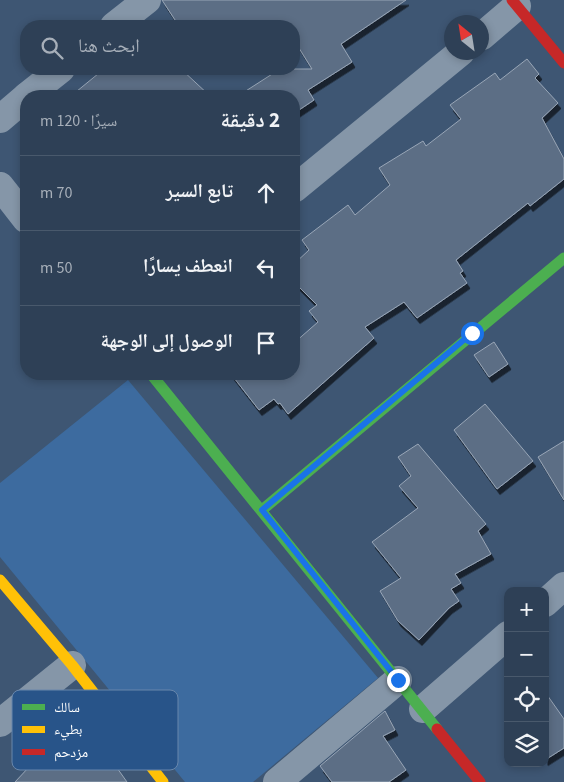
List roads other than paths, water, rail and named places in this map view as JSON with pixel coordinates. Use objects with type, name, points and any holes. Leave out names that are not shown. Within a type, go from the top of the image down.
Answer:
[{"type":"street","points":[[122,20],[147,0]]},
{"type":"street","points":[[489,29],[515,3],[564,64]]},
{"type":"street","points":[[300,184],[451,60]]},
{"type":"street","points":[[35,90],[53,75]]},
{"type":"street","points":[[0,118],[20,102]]},
{"type":"street","points":[[0,186],[20,211]]},
{"type":"street","points":[[262,510],[564,258]]},
{"type":"street","points":[[156,380],[480,782]]},
{"type":"street","points":[[0,580],[91,690]]},
{"type":"street","points":[[549,599],[564,586]]},
{"type":"street","points":[[423,709],[504,638]]},
{"type":"street","points":[[41,690],[72,665]]},
{"type":"street","points":[[277,782],[398,680]]},
{"type":"street","points":[[0,724],[12,714]]},
{"type":"street","points":[[154,770],[163,782]]}]
